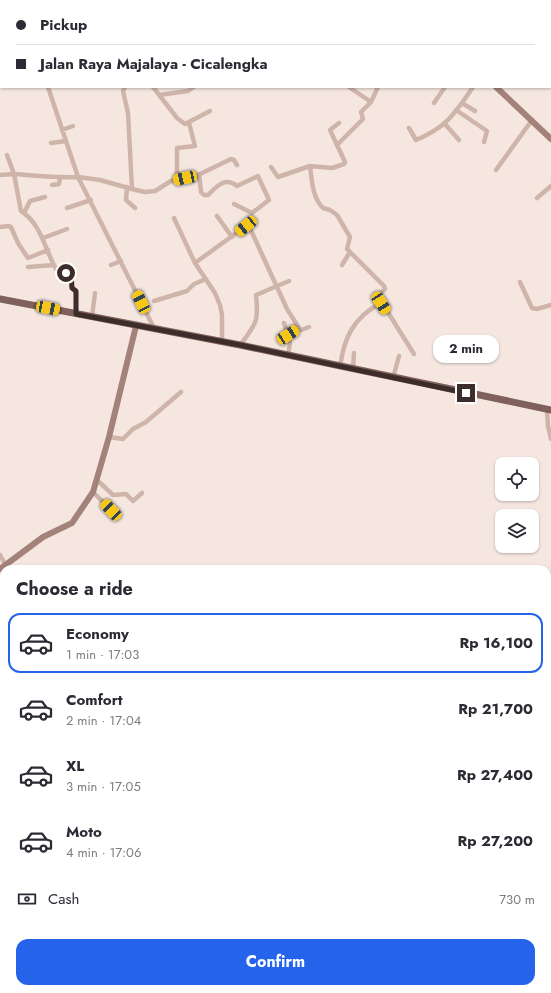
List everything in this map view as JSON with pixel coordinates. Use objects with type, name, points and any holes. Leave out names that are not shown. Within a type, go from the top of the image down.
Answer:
[{"type":"main road","points":[[0,299],[155,330],[240,345],[549,410]]},
{"type":"street","points":[[48,88],[78,177],[91,200],[155,330]]},
{"type":"street","points":[[124,88],[123,91],[128,113],[132,189]]},
{"type":"street","points":[[154,88],[176,118],[185,124],[210,111]]},
{"type":"street","points":[[159,95],[188,91],[192,88]]},
{"type":"street","points":[[350,88],[371,102]]},
{"type":"street","points":[[337,145],[362,120],[362,112],[371,102],[378,88]]},
{"type":"street","points":[[434,103],[444,88]]},
{"type":"street","points":[[409,128],[417,140],[445,124],[472,88]]},
{"type":"street","points":[[497,88],[551,139]]},
{"type":"street","points":[[462,103],[475,111]]},
{"type":"street","points":[[456,110],[487,131],[484,142]]},
{"type":"street","points":[[496,170],[532,120]]},
{"type":"street","points":[[177,180],[177,148],[195,146],[189,123]]},
{"type":"street","points":[[271,167],[278,178],[310,166],[332,168],[344,164],[345,162],[330,130],[339,123]]},
{"type":"street","points":[[445,124],[459,140]]},
{"type":"street","points":[[62,130],[73,126]]},
{"type":"street","points":[[51,143],[66,141]]},
{"type":"street","points":[[7,155],[14,174],[22,211],[34,223],[43,238],[59,274],[71,274],[72,288],[76,293],[76,314]]},
{"type":"street","points":[[0,176],[14,174],[60,178],[78,177],[100,180],[145,192],[155,191],[177,180],[199,174],[231,159],[234,160],[237,165]]},
{"type":"street","points":[[310,166],[314,192],[322,208],[332,211],[339,217],[342,225],[350,237],[347,248],[385,287],[385,290],[379,294],[381,303],[414,354]]},
{"type":"street","points":[[199,174],[201,192],[204,195],[208,195],[213,187],[220,184],[232,183],[237,186],[258,176],[269,200],[252,213],[234,204]]},
{"type":"street","points":[[52,185],[59,184],[60,178]]},
{"type":"street","points":[[537,198],[551,186]]},
{"type":"street","points":[[127,187],[126,200],[136,208]]},
{"type":"street","points":[[24,213],[30,201],[45,197]]},
{"type":"street","points":[[67,208],[91,200]]},
{"type":"street","points":[[217,216],[232,237]]},
{"type":"street","points":[[174,218],[195,263],[206,279],[220,305],[222,315],[222,342]]},
{"type":"street","points":[[195,263],[246,226],[249,226],[277,286],[299,328]]},
{"type":"street","points":[[0,227],[11,227],[18,243],[28,258],[48,250]]},
{"type":"street","points":[[43,238],[67,229]]},
{"type":"street","points":[[342,265],[350,252]]},
{"type":"street","points":[[110,265],[121,261]]},
{"type":"street","points":[[28,266],[54,265]]},
{"type":"street","points":[[154,301],[188,291],[194,284],[206,279]]},
{"type":"street","points":[[240,345],[253,327],[257,317],[259,306],[256,295],[289,281]]},
{"type":"street","points":[[520,282],[532,308],[537,309],[551,305]]},
{"type":"street","points":[[92,317],[95,292]]},
{"type":"street","points":[[340,367],[344,346],[356,324],[366,311],[381,303]]},
{"type":"street","points":[[284,324],[290,345],[288,356]]},
{"type":"street","points":[[0,555],[5,564],[43,537],[72,523],[93,492],[109,437],[136,326]]},
{"type":"street","points":[[288,335],[299,328],[301,330],[309,327]]},
{"type":"street","points":[[353,369],[354,353]]},
{"type":"street","points":[[393,378],[399,356]]},
{"type":"street","points":[[109,437],[123,439],[133,429],[146,422],[181,392]]},
{"type":"street","points":[[549,410],[548,426],[551,439]]},
{"type":"street","points":[[96,480],[109,493],[115,496],[126,494],[133,501],[142,493]]},
{"type":"street","points":[[93,492],[115,514]]},
{"type":"route","points":[[66,273],[71,274],[72,288],[76,291],[76,314],[240,345],[466,393]]}]
